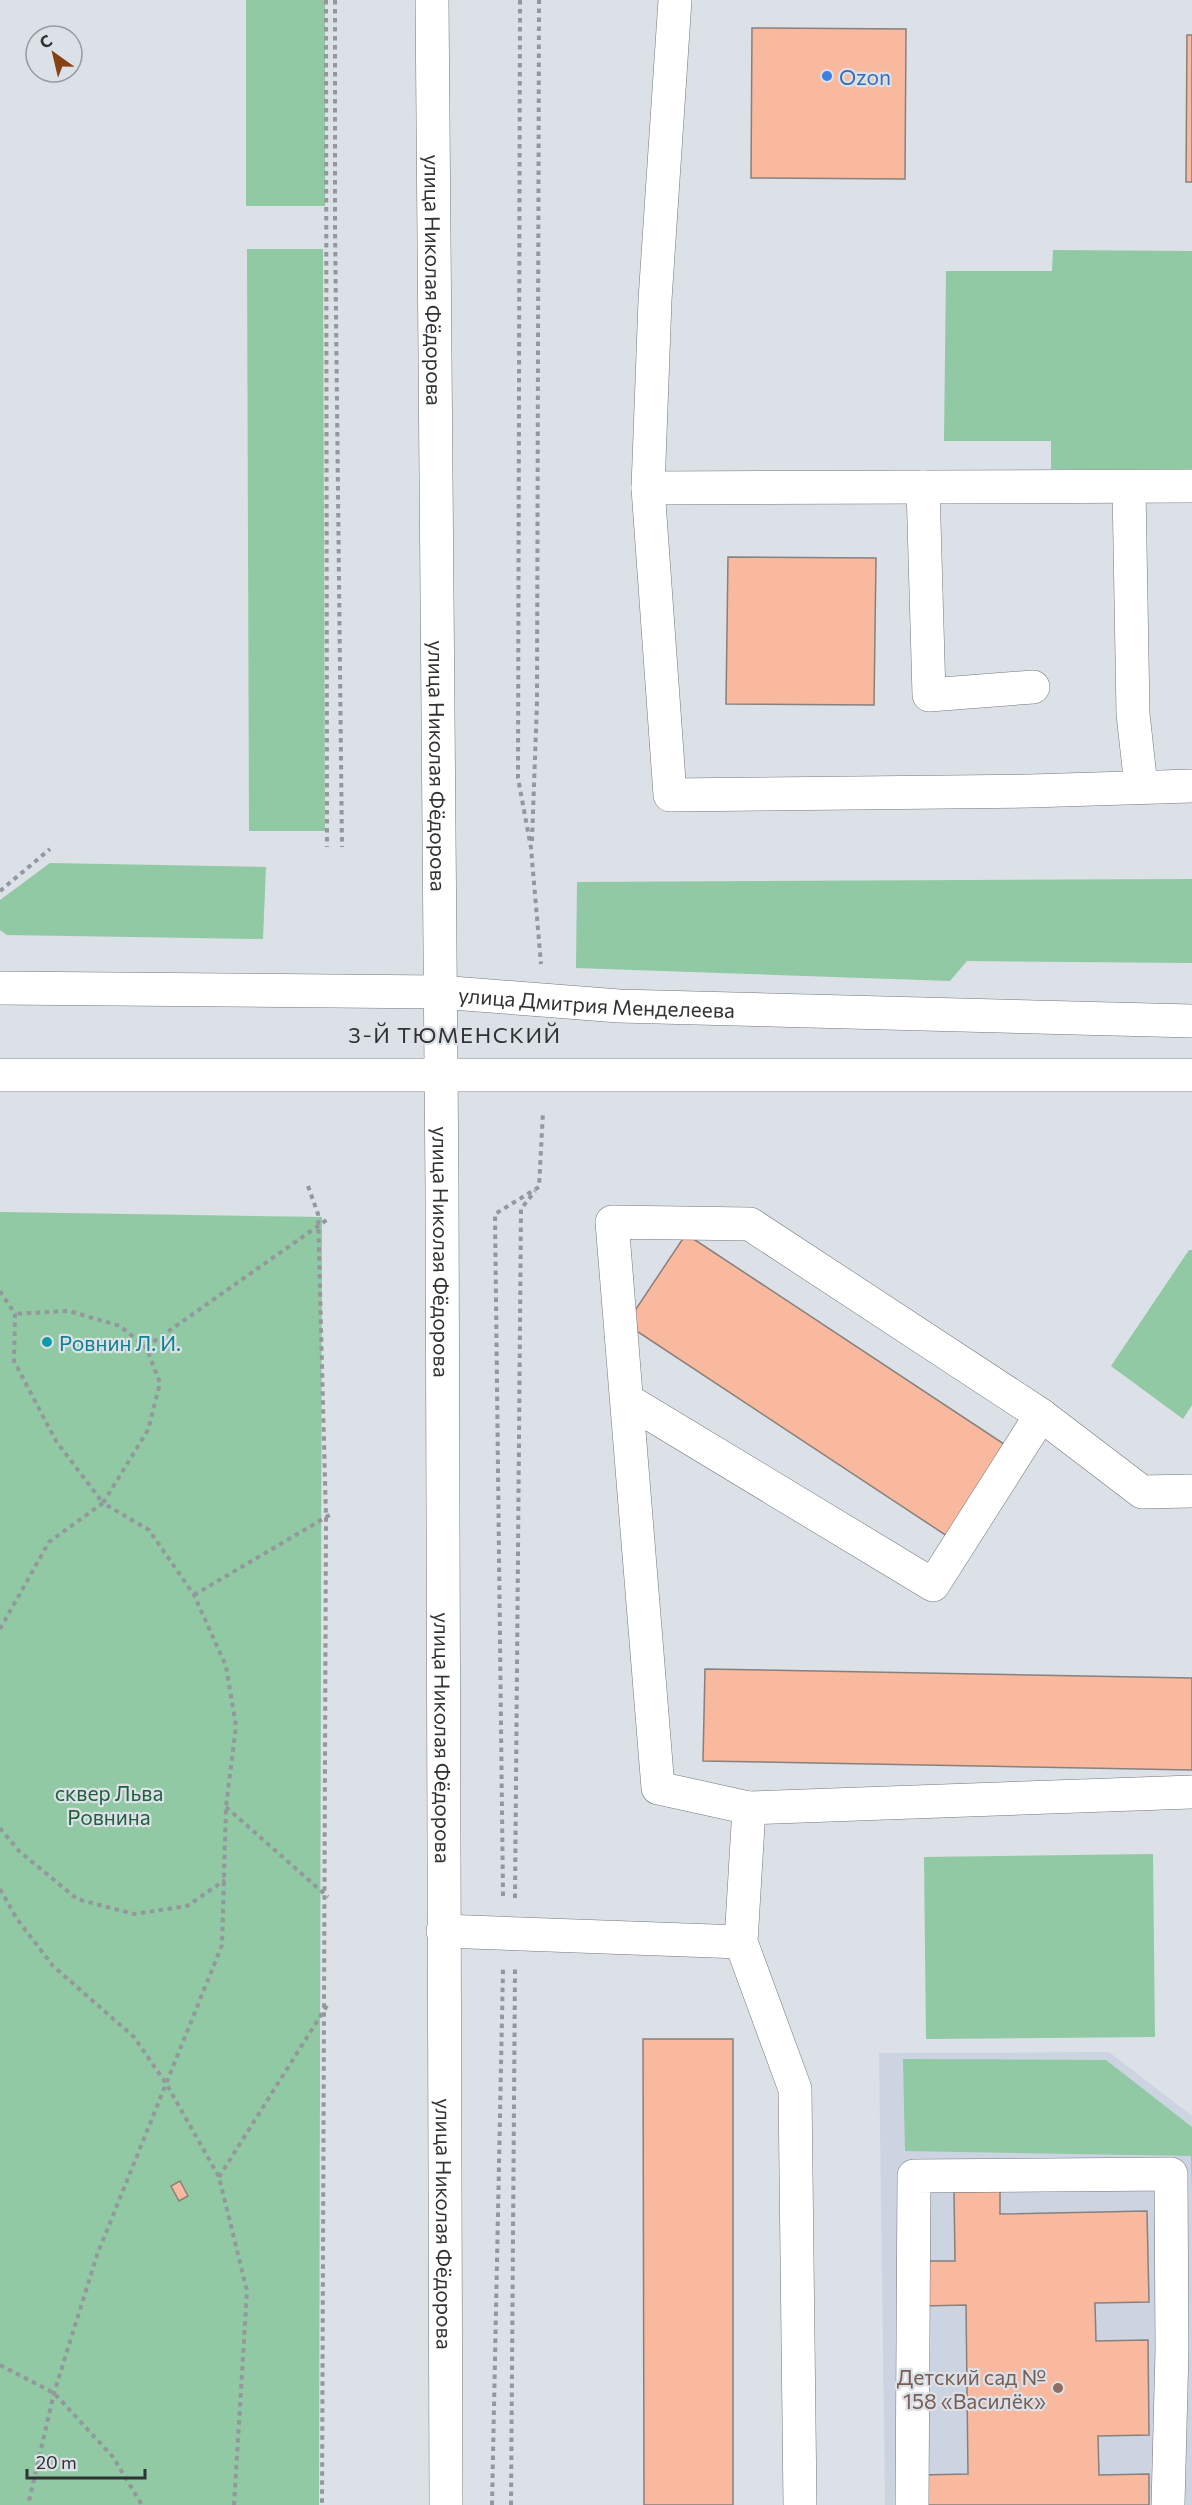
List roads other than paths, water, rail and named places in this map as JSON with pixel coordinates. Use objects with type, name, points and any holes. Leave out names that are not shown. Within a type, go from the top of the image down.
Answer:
[{"type":"street","name":"улица Николая Фёдорова","points":[[432,0],[439,1074],[442,1187],[446,2505]]},
{"type":"street","points":[[675,0],[655,300],[648,488],[670,795],[1030,791],[1192,786]]},
{"type":"street","points":[[648,488],[1192,486]]},
{"type":"street","points":[[923,487],[929,695],[1033,687]]},
{"type":"street","points":[[1129,487],[1133,714],[1141,786]]},
{"type":"street","name":"улица Дмитрия Менделеева","points":[[0,988],[439,992],[619,1006],[1192,1021]]},
{"type":"street","points":[[0,1075],[1192,1075]]},
{"type":"street","points":[[1192,1491],[1142,1492],[1041,1414],[750,1224],[612,1222],[658,1788],[749,1808],[1192,1792]]},
{"type":"street","points":[[627,1400],[933,1585],[1041,1414]]},
{"type":"street","points":[[749,1808],[741,1942],[795,2089],[800,2505]]},
{"type":"street","points":[[443,1931],[741,1942]]},
{"type":"street","points":[[912,2505],[914,2176],[1171,2174],[1182,2350],[1167,2505]]},
{"type":"place","name":"Ozon","points":[[827,76]]},
{"type":"place","name":"Ровнин Л. И.","points":[[47,1342]]},
{"type":"place","name":"Детский сад № 158 «Василёк»","points":[[1058,2388]]},
{"type":"district","name":"3-Й ТЮМЕНСКИЙ","points":[[455,1034]]},
{"type":"park label","name":"сквер Льва Ровнина","points":[[109,1804]]}]
